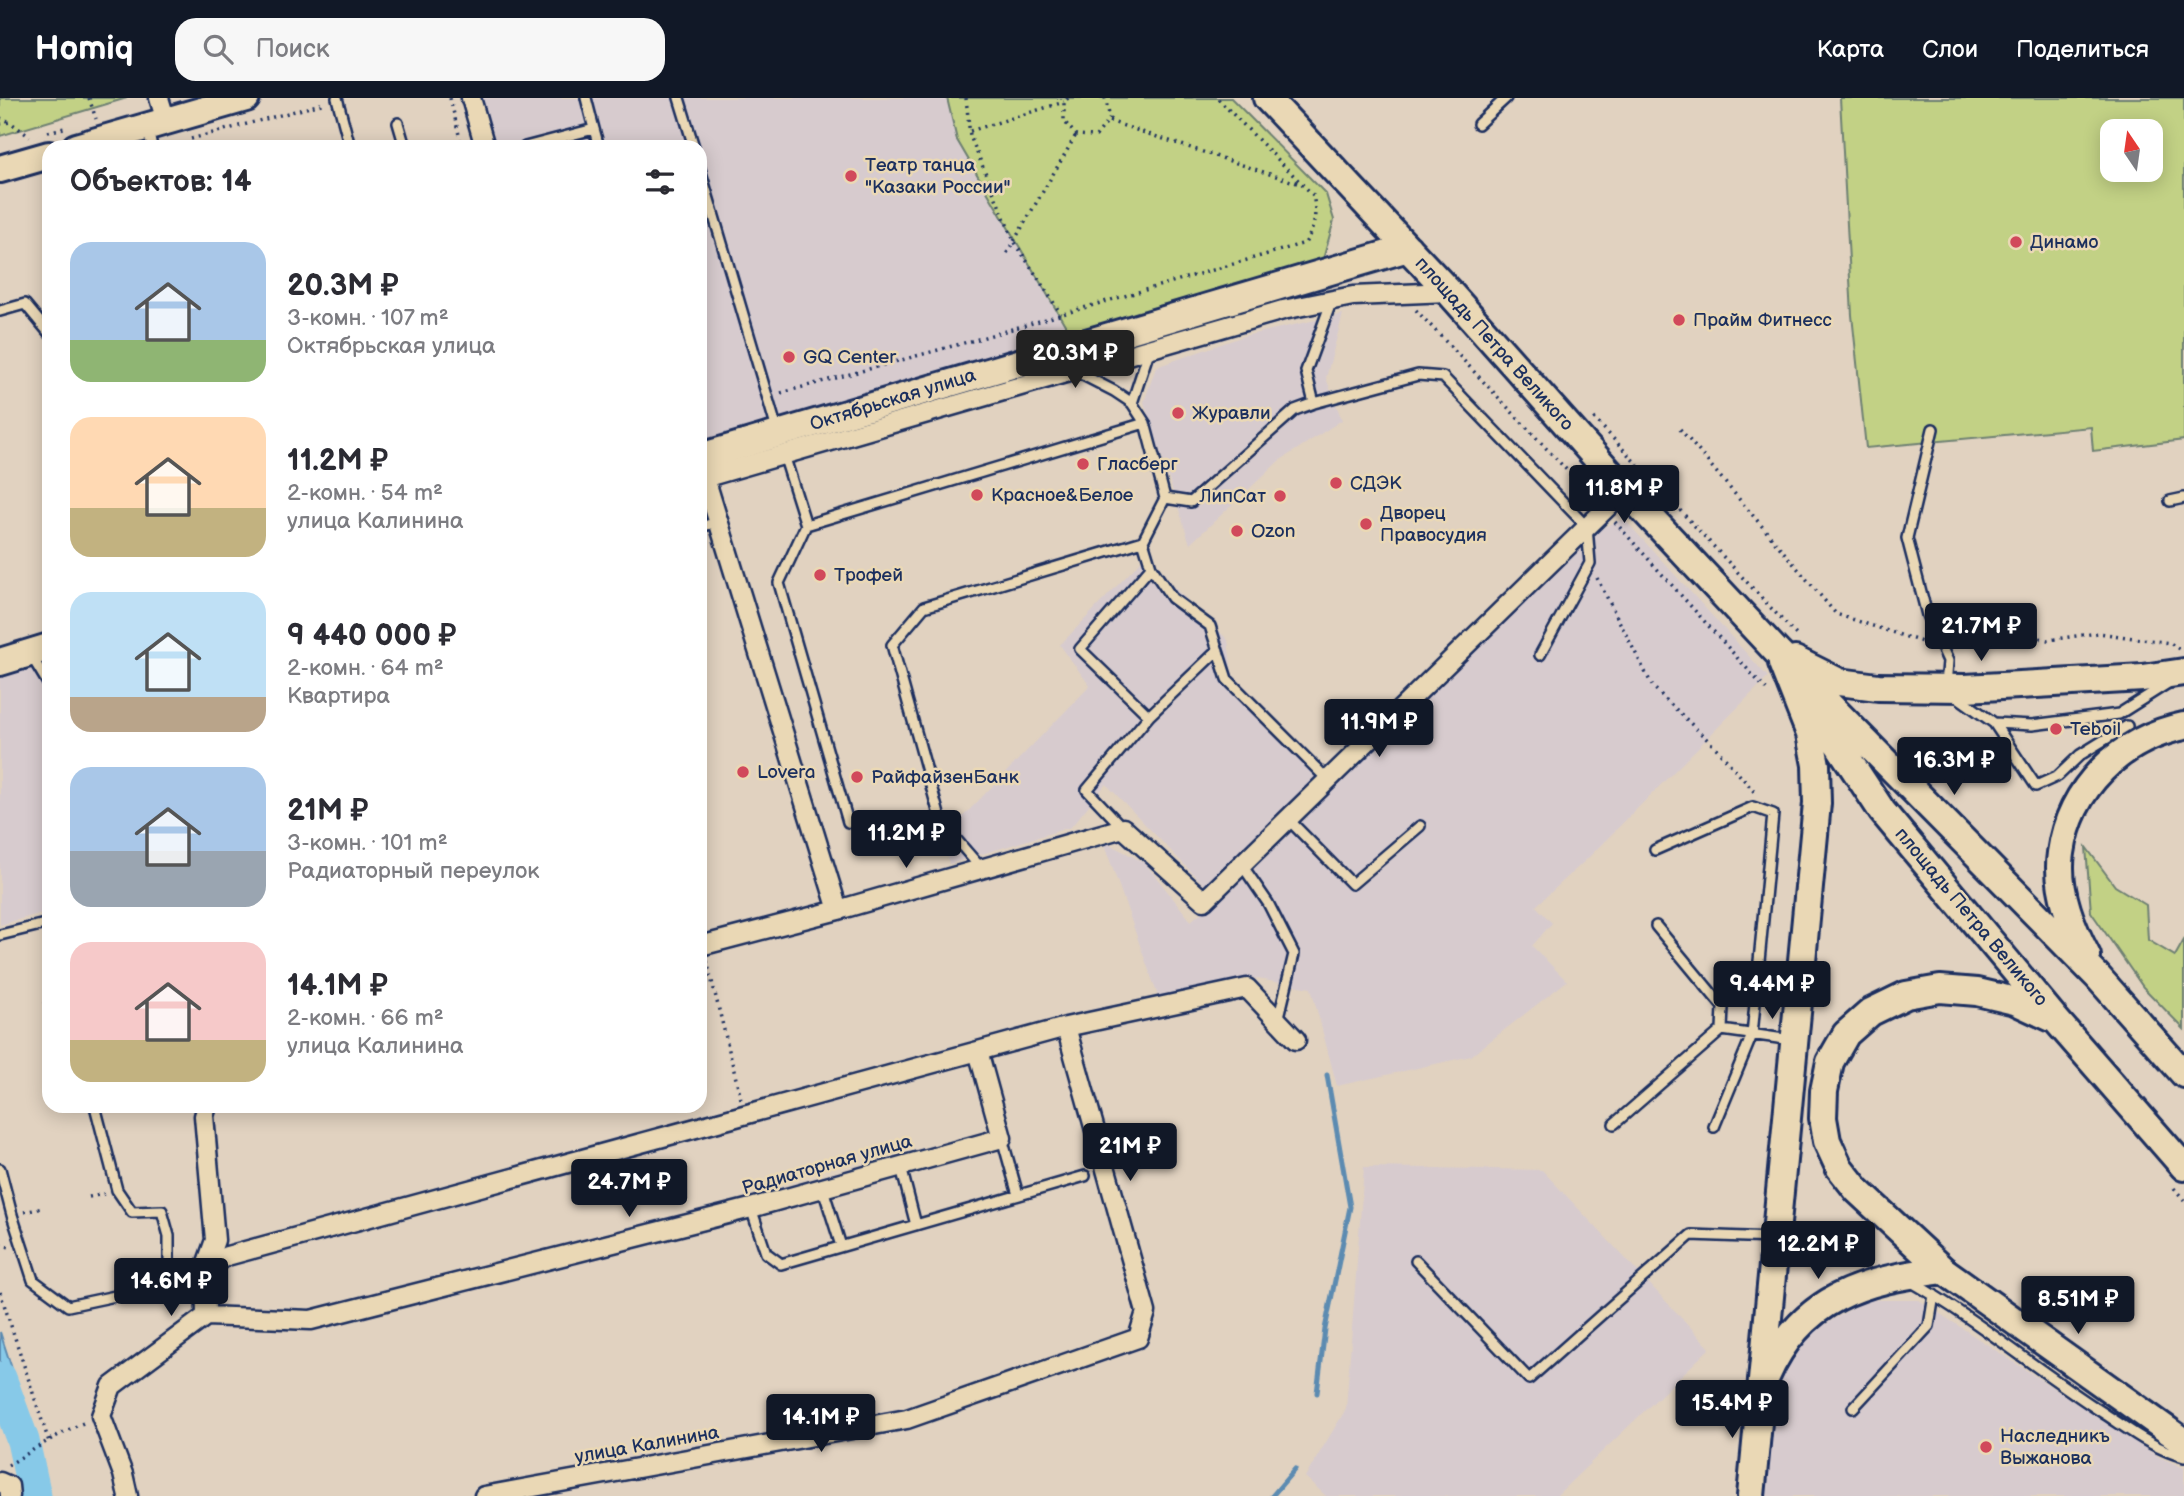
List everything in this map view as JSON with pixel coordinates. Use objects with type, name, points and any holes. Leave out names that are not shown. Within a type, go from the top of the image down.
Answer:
[{"type":"main road","points":[[71,137],[156,123],[246,98]]},
{"type":"main road","name":"площадь Петра Великого","points":[[1267,98],[1449,292],[1625,490],[1777,652],[2097,976],[2184,1074]]},
{"type":"main road","points":[[0,169],[42,157]]},
{"type":"main road","name":"Октябрьская улица","points":[[707,469],[781,444],[1278,299],[1408,248]]},
{"type":"main road","points":[[0,662],[40,650]]},
{"type":"main road","points":[[1777,652],[1839,682],[1878,687],[1945,688],[2143,678],[2184,673]]},
{"type":"main road","points":[[1751,1496],[1817,803],[1816,765],[1810,734],[1777,652]]},
{"type":"main road","name":"площадь Петра Великого","points":[[1777,652],[1882,811],[2056,1020],[2184,1167]]},
{"type":"main road","points":[[2097,976],[2074,933],[2064,894],[2061,854],[2070,819],[2085,788],[2127,749],[2133,735],[2184,726]]},
{"type":"main road","points":[[2056,1020],[2015,1001],[1977,992],[1940,989],[1906,995],[1871,1012],[1846,1034],[1830,1062],[1824,1091],[1823,1118],[1827,1142],[1839,1167],[1857,1190],[1942,1270],[2184,1442]]},
{"type":"main road","points":[[1760,1389],[1777,1355],[1796,1331],[1821,1307],[1850,1289],[1900,1275],[1942,1270]]},
{"type":"street","points":[[471,98],[483,140]]},
{"type":"street","points":[[781,444],[1074,370],[1150,348],[1278,299],[1332,300],[1400,293],[1449,292]]},
{"type":"street","points":[[707,487],[838,910]]},
{"type":"street","points":[[707,942],[838,910],[1123,828],[1204,901],[1625,490]]},
{"type":"street","points":[[205,1268],[227,1256],[1066,1027],[1247,988],[1296,1040]]},
{"type":"street","name":"улица Калинина","points":[[484,1496],[907,1419],[1138,1338],[1146,1312],[1066,1027]]},
{"type":"street","points":[[978,1051],[1002,1138]]},
{"type":"street","points":[[128,1496],[123,1474],[101,1416],[113,1386],[206,1316],[205,1268],[215,1240],[205,1113]]},
{"type":"street","name":"Радиаторная улица","points":[[206,1316],[311,1320],[751,1208],[1002,1138]]},
{"type":"street","points":[[0,1482],[9,1486],[10,1496]]},
{"type":"lane","points":[[586,98],[597,140]]},
{"type":"lane","points":[[679,98],[692,140]]},
{"type":"lane","points":[[1478,124],[1506,98]]},
{"type":"lane","points":[[337,99],[348,140]]},
{"type":"lane","points":[[398,123],[403,140]]},
{"type":"lane","points":[[552,140],[594,129]]},
{"type":"lane","points":[[707,193],[806,526],[779,583],[848,822],[894,833],[941,822]]},
{"type":"lane","points":[[1314,403],[1306,371],[1332,300]]},
{"type":"lane","points":[[0,311],[25,304],[42,325]]},
{"type":"lane","points":[[1132,402],[1150,348]]},
{"type":"lane","points":[[1074,370],[1132,402],[1145,423],[1165,498],[1143,541],[1151,567],[1172,598],[1210,626],[1227,679],[1329,781]]},
{"type":"lane","points":[[1165,498],[1191,502],[1295,410],[1418,375],[1443,377],[1587,527],[1590,563],[1540,655]]},
{"type":"lane","points":[[806,526],[1145,423]]},
{"type":"lane","points":[[1933,429],[1907,538],[1927,615],[1948,661],[1945,688],[1994,723],[2036,786],[2058,776],[2080,755],[2133,735],[2119,714]]},
{"type":"lane","points":[[2170,501],[2184,498]]},
{"type":"lane","points":[[707,525],[718,522]]},
{"type":"lane","points":[[981,868],[941,822],[892,645],[924,607],[1143,541]]},
{"type":"lane","points":[[1149,716],[1080,649],[1151,567]]},
{"type":"lane","points":[[1123,828],[1087,790],[1149,716],[1218,650]]},
{"type":"lane","points":[[1994,723],[2032,725],[2119,714],[2184,673]]},
{"type":"lane","points":[[1655,850],[1753,807],[1773,814],[1752,1035],[1714,1127]]},
{"type":"lane","points":[[1289,820],[1352,884],[1420,826]]},
{"type":"lane","points":[[1242,865],[1268,903],[1294,954],[1279,1021]]},
{"type":"lane","points":[[0,935],[42,925]]},
{"type":"lane","points":[[1614,1124],[1721,1030],[1723,1007],[1656,926]]},
{"type":"lane","points":[[1721,1030],[1794,1040]]},
{"type":"lane","points":[[97,1113],[117,1190],[132,1212],[162,1211],[169,1236],[169,1267],[153,1288]]},
{"type":"lane","points":[[1002,1138],[1018,1195]]},
{"type":"lane","points":[[901,1167],[916,1225]]},
{"type":"lane","points":[[0,1169],[33,1280],[68,1306],[153,1288],[205,1268]]},
{"type":"lane","points":[[751,1208],[766,1253],[781,1264],[1085,1176]]},
{"type":"lane","points":[[823,1188],[841,1246]]},
{"type":"lane","points":[[1416,1261],[1529,1379],[1691,1234],[1775,1238]]},
{"type":"lane","points":[[1900,1275],[1934,1295],[2065,1388],[2164,1452],[2184,1457]]},
{"type":"lane","points":[[1853,1408],[1928,1326],[1934,1295]]},
{"type":"path","points":[[89,98],[93,120],[106,117]]},
{"type":"path","points":[[450,98],[460,140]]},
{"type":"path","points":[[966,98],[970,131],[1014,241],[1061,314]]},
{"type":"path","points":[[970,131],[1066,100],[1063,121],[1076,135],[1096,135],[1110,118],[1105,98]]},
{"type":"path","points":[[767,397],[1304,243],[1313,231],[1316,209],[1313,195],[1217,98]]},
{"type":"path","points":[[187,140],[337,99]]},
{"type":"path","points":[[0,118],[10,122],[28,137],[71,137]]},
{"type":"path","points":[[1109,121],[1303,185]]},
{"type":"path","points":[[0,124],[10,122]]},
{"type":"path","points":[[1007,253],[1076,135]]},
{"type":"path","points":[[1400,293],[1604,510],[1775,700]]},
{"type":"path","points":[[1680,429],[1836,614],[1943,649]]},
{"type":"path","points":[[1590,563],[1653,687],[1717,749],[1773,814]]},
{"type":"path","points":[[1927,615],[2048,640],[2098,633],[2170,643],[2184,652]]},
{"type":"path","points":[[707,963],[745,1115]]},
{"type":"path","points":[[0,1292],[48,1442]]},
{"type":"path","points":[[12,1462],[60,1433],[101,1416]]},
{"type":"shaded area","points":[[479,98],[947,98],[957,141],[1071,335],[707,444],[707,140],[492,140]]},
{"type":"shaded area","points":[[1343,314],[1326,378],[1342,420],[1279,461],[1190,544],[1144,402],[1156,367],[1244,336]]},
{"type":"shaded area","points":[[1624,519],[1768,677],[1587,859],[1536,906],[1552,923],[1532,946],[1567,981],[1471,1056],[1337,1086],[1311,988],[1246,977],[1158,996],[1103,841],[1145,863],[1191,921],[1252,869],[1596,530]]},
{"type":"shaded area","points":[[1144,558],[1228,640],[1232,674],[1327,770],[1206,887],[1106,784],[1071,827],[949,864],[943,837],[1090,686],[1060,645]]},
{"type":"shaded area","points":[[42,661],[42,913],[0,925],[0,672]]},
{"type":"shaded area","points":[[1364,1167],[1542,1170],[1710,1348],[1556,1496],[1326,1496],[1305,1477],[1346,1409]]},
{"type":"shaded area","points":[[1866,1300],[1919,1300],[2159,1457],[2184,1468],[2184,1496],[1765,1496],[1773,1381],[1816,1330]]},
{"type":"green space","points":[[0,98],[127,98],[0,136]]},
{"type":"green space","points":[[947,98],[1231,98],[1326,194],[1334,220],[1322,263],[1071,335],[957,140]]},
{"type":"green space","name":"Динамо","points":[[1840,98],[2184,98],[2184,440],[2093,451],[2091,427],[1866,448],[1852,315]]},
{"type":"green space","points":[[2086,847],[2115,886],[2146,905],[2148,940],[2175,956],[2184,940],[2184,1029],[2143,987],[2091,912]]},
{"type":"water","points":[[0,1332],[44,1467],[26,1474],[0,1398]]},
{"type":"waterway","points":[[1317,1393],[1325,1329],[1350,1207],[1327,1075]]},
{"type":"waterway","points":[[0,1378],[23,1441],[35,1496]]},
{"type":"waterway","points":[[1272,1496],[1295,1469]]},
{"type":"place","name":"Театр танца \"Казаки России\"","points":[[851,176]]},
{"type":"place","name":"Динамо","points":[[2016,242]]},
{"type":"place","name":"Прайм Фитнесс","points":[[1679,320]]},
{"type":"place","name":"GQ Center","points":[[789,357]]},
{"type":"place","name":"Журавли","points":[[1178,413]]},
{"type":"place","name":"Гласберг","points":[[1083,464]]},
{"type":"place","name":"СДЭК","points":[[1336,483]]},
{"type":"place","name":"Красное&Белое","points":[[977,495]]},
{"type":"place","name":"ЛипСат","points":[[1280,496]]},
{"type":"place","name":"Дворец Правосудия","points":[[1366,524]]},
{"type":"place","name":"Ozon","points":[[1237,531]]},
{"type":"place","name":"Трофей","points":[[820,575]]},
{"type":"place","name":"Teboil","points":[[2056,729]]},
{"type":"place","name":"Lovera","points":[[743,772]]},
{"type":"place","name":"РайфайзенБанк","points":[[857,777]]},
{"type":"place","name":"Наследникъ Выжанова","points":[[1986,1447]]}]
